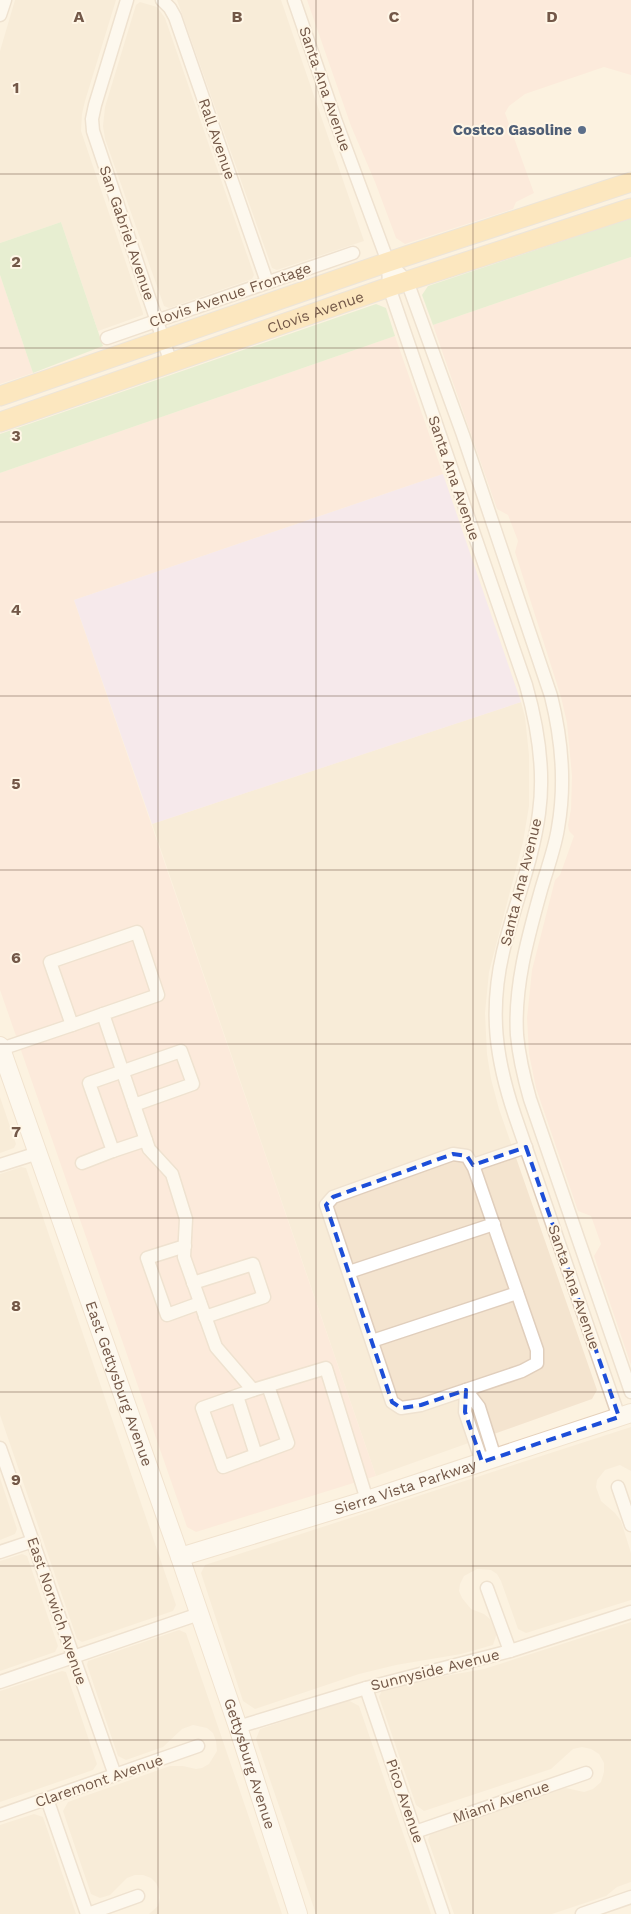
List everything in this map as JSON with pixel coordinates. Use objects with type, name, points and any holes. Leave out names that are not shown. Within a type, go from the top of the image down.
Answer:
[{"type":"main road","name":"Clovis Avenue","points":[[0,396],[388,262],[631,182]]},
{"type":"main road","name":"Clovis Avenue","points":[[0,422],[389,287],[631,208]]},
{"type":"street","points":[[0,15],[5,0]]},
{"type":"street","name":"San Gabriel Avenue","points":[[127,0],[95,105],[92,118],[93,131],[171,363]]},
{"type":"street","name":"Rall Avenue","points":[[162,0],[175,16],[267,282]]},
{"type":"street","name":"Santa Ana Avenue","points":[[294,0],[335,119],[388,262],[389,287],[534,712],[539,740],[541,778],[539,813],[532,848],[503,951],[497,988],[496,1036],[503,1081],[625,1415]]},
{"type":"street","name":"Clovis Avenue Frontage","points":[[107,338],[354,253]]},
{"type":"street","name":"Santa Ana Avenue","points":[[388,262],[407,281],[493,524],[557,719],[562,761],[558,829],[524,957],[518,997],[518,1037],[524,1078],[530,1098],[631,1392]]},
{"type":"street","points":[[0,1166],[38,1153],[4,1068],[1,1048],[72,1025],[158,995],[137,932],[50,962],[72,1025]]},
{"type":"street","points":[[103,1014],[149,1149],[172,1174],[186,1220],[184,1257],[216,1347],[253,1390]]},
{"type":"street","points":[[113,1151],[89,1083],[181,1050],[193,1084],[134,1105]]},
{"type":"street","points":[[82,1162],[146,1140]]},
{"type":"street","points":[[473,1166],[526,1147]]},
{"type":"street","name":"East Gettysburg Avenue","points":[[38,1153],[199,1614]]},
{"type":"street","points":[[453,1154],[467,1156],[473,1166],[494,1224],[536,1350],[537,1363],[522,1371],[421,1405],[402,1408],[392,1402],[326,1205],[333,1197],[453,1154]]},
{"type":"street","points":[[348,1272],[494,1224]]},
{"type":"street","points":[[185,1246],[147,1258],[167,1315],[200,1303]]},
{"type":"street","points":[[193,1283],[253,1264],[259,1280],[264,1297],[205,1317]]},
{"type":"street","points":[[372,1341],[517,1293]]},
{"type":"street","points":[[268,1386],[288,1444],[223,1467],[202,1408],[253,1390],[326,1368],[366,1500]]},
{"type":"street","points":[[466,1390],[479,1407],[488,1460]]},
{"type":"street","points":[[237,1396],[256,1455]]},
{"type":"street","name":"Sierra Vista Parkway","points":[[180,1557],[366,1500],[625,1415]]},
{"type":"street","name":"East Norwich Avenue","points":[[0,1448],[115,1775]]},
{"type":"street","points":[[618,1488],[631,1525]]},
{"type":"street","points":[[0,1552],[33,1541]]},
{"type":"street","points":[[487,1588],[510,1651]]},
{"type":"street","name":"Sunnyside Avenue","points":[[238,1727],[366,1688],[510,1651],[631,1612]]},
{"type":"street","points":[[0,1682],[199,1614]]},
{"type":"street","name":"Gettysburg Avenue","points":[[199,1614],[238,1727],[298,1914]]},
{"type":"street","name":"Pico Avenue","points":[[366,1688],[443,1914]]},
{"type":"street","name":"Claremont Avenue","points":[[0,1815],[198,1746]]},
{"type":"street","name":"Miami Avenue","points":[[416,1832],[586,1773]]},
{"type":"street","points":[[47,1799],[88,1914],[138,1896]]},
{"type":"street","points":[[582,1914],[631,1897]]},
{"type":"highlighted area","points":[[526,1147],[619,1417],[482,1462],[465,1412],[466,1390],[421,1405],[401,1408],[392,1402],[326,1205],[333,1197],[453,1154],[467,1156],[473,1165]]},
{"type":"shaded area","points":[[15,0],[116,0],[85,101],[81,131],[143,315],[98,331],[61,222],[0,243],[0,51]]},
{"type":"shaded area","points":[[177,0],[281,0],[364,241],[277,270],[272,268]]},
{"type":"shaded area","points":[[307,0],[631,0],[631,75],[604,67],[525,94],[509,106],[505,113],[534,193],[516,202],[513,209],[405,244],[396,238],[351,126]]},
{"type":"shaded area","points":[[140,2],[157,7],[165,18],[254,275],[252,279],[169,308],[164,306],[105,139],[103,126],[105,107],[136,5]]},
{"type":"shaded area","points":[[631,257],[631,1365],[594,1256],[601,1244],[591,1216],[578,1211],[536,1088],[529,1054],[527,1018],[532,970],[555,880],[560,875],[574,836],[569,831],[568,825],[571,809],[572,776],[567,723],[561,697],[515,552],[518,541],[508,515],[497,509],[433,325]]},
{"type":"shaded area","points":[[0,275],[33,373],[0,384]]},
{"type":"shaded area","points":[[395,336],[443,474],[74,600],[376,1476],[196,1532],[187,1527],[0,990],[0,473]]},
{"type":"shaded area","points":[[443,474],[521,702],[152,824],[74,600]]},
{"type":"shaded area","points":[[521,702],[525,717],[529,755],[529,806],[523,842],[489,972],[485,1013],[487,1054],[499,1109],[597,1390],[592,1399],[376,1476],[152,824]]},
{"type":"shaded area","points":[[0,1097],[16,1144],[14,1148],[0,1153]]},
{"type":"shaded area","points":[[21,1167],[26,1168],[176,1605],[173,1611],[82,1642],[77,1639],[0,1415],[0,1174]]},
{"type":"shaded area","points":[[631,1427],[631,1471],[620,1465],[605,1470],[597,1480],[596,1487],[601,1501],[621,1521],[631,1553],[631,1600],[526,1633],[518,1629],[497,1574],[491,1570],[477,1569],[464,1576],[459,1591],[471,1609],[484,1614],[490,1619],[497,1633],[493,1645],[461,1654],[396,1665],[359,1674],[255,1709],[243,1701],[201,1573],[205,1565]]},
{"type":"shaded area","points":[[0,1478],[17,1529],[15,1534],[0,1540]]},
{"type":"shaded area","points":[[22,1554],[27,1556],[58,1646],[55,1652],[0,1671],[0,1561]]},
{"type":"shaded area","points":[[631,1622],[631,1882],[617,1887],[606,1896],[552,1914],[454,1914],[428,1840],[431,1831],[557,1789],[566,1788],[584,1792],[593,1789],[601,1782],[604,1763],[599,1754],[591,1749],[582,1747],[573,1749],[551,1769],[424,1811],[416,1805],[379,1697],[382,1690],[417,1681],[484,1669]]},
{"type":"shaded area","points":[[179,1630],[186,1633],[282,1914],[149,1914],[158,1906],[160,1898],[159,1889],[151,1878],[143,1875],[127,1878],[110,1895],[100,1898],[91,1894],[63,1811],[68,1802],[170,1766],[202,1768],[209,1764],[217,1751],[213,1733],[207,1728],[193,1725],[182,1729],[163,1747],[126,1760],[118,1756],[87,1665],[88,1661]]},
{"type":"shaded area","points":[[62,1671],[66,1672],[97,1764],[93,1770],[0,1802],[0,1691]]},
{"type":"shaded area","points":[[348,1700],[359,1706],[431,1914],[316,1914],[256,1739],[260,1729]]},
{"type":"shaded area","points":[[34,1814],[43,1817],[76,1914],[0,1914],[0,1825]]},
{"type":"green space","points":[[631,218],[631,257],[433,325],[422,295],[428,286]]},
{"type":"green space","points":[[61,222],[103,346],[33,373],[0,275],[0,243]]},
{"type":"green space","points":[[376,304],[386,308],[395,336],[0,473],[0,434]]},
{"type":"place","name":"Costco Gasoline","points":[[582,130]]}]
